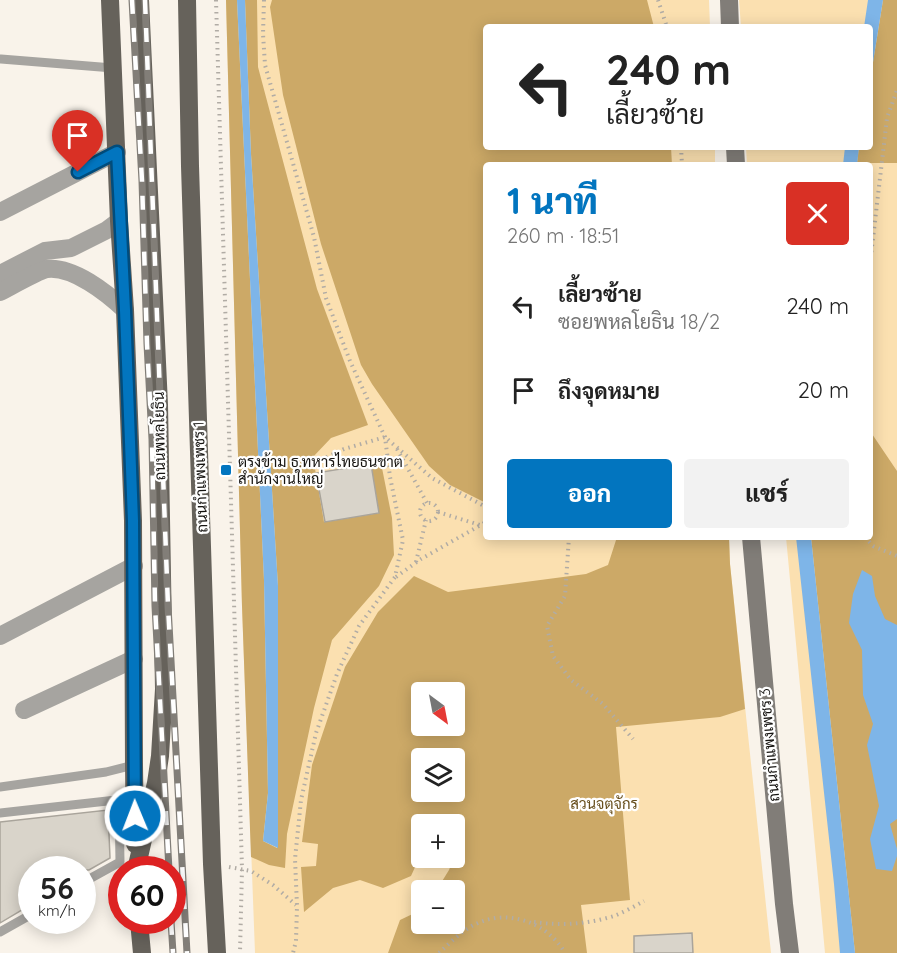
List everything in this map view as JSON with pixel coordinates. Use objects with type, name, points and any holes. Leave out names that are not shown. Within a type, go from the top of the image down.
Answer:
[{"type":"main road","name":"ถนนพหลโยธิน","points":[[110,0],[125,310],[134,566],[134,765],[126,799],[134,856]]},
{"type":"main road","name":"ถนนพหลโยธิน","points":[[139,856],[156,783],[164,689],[159,405],[140,0]]},
{"type":"main road","name":"ถนนกำแพงเพชร 1","points":[[186,0],[212,864],[217,953]]},
{"type":"main road","points":[[141,934],[142,953]]},
{"type":"street","points":[[729,0],[730,24]]},
{"type":"street","points":[[0,212],[117,152]]},
{"type":"street","points":[[69,274],[62,266],[63,255],[71,248],[107,230],[119,220]]},
{"type":"street","points":[[0,274],[45,251],[71,248]]},
{"type":"street","points":[[0,292],[45,269],[60,270],[85,280],[125,310]]},
{"type":"street","name":"ถนนกำแพงเพชร 3","points":[[751,540],[790,953]]},
{"type":"street","points":[[0,636],[134,566]]},
{"type":"street","points":[[24,710],[134,659]]},
{"type":"lane","points":[[0,58],[113,68]]},
{"type":"lane","points":[[0,787],[106,772],[134,765]]},
{"type":"lane","points":[[0,813],[126,799],[120,862],[96,876]]},
{"type":"lane","points":[[0,932],[18,922]]},
{"type":"path","points":[[216,0],[242,869],[240,953]]},
{"type":"path","points":[[264,0],[265,65],[314,237],[326,298],[350,361],[386,437],[390,477],[403,540],[395,577]]},
{"type":"path","points":[[658,0],[666,24]]},
{"type":"path","points":[[873,238],[887,118],[897,90]]},
{"type":"path","points":[[386,437],[432,478],[483,505]]},
{"type":"path","points":[[321,460],[344,449],[386,437]]},
{"type":"path","points":[[396,446],[427,503],[435,506],[438,512],[480,525]]},
{"type":"path","points":[[427,503],[422,506],[420,512],[422,517],[426,520],[435,519],[438,512]]},
{"type":"path","points":[[416,562],[426,520]]},
{"type":"path","points":[[291,953],[296,941],[295,858],[301,800],[316,733],[337,674],[359,626],[395,577],[416,562],[483,524]]},
{"type":"path","points":[[568,540],[565,596],[547,626],[553,656],[571,680],[603,704],[633,739]]},
{"type":"path","points":[[868,540],[873,546],[897,556]]},
{"type":"path","points":[[226,548],[232,548]]},
{"type":"path","points":[[212,864],[251,872],[273,885],[297,906]]},
{"type":"path","points":[[439,953],[475,924],[497,916],[556,925],[589,922],[616,915],[644,901]]},
{"type":"path","points":[[533,922],[558,942],[565,953]]},
{"type":"green space","name":"สวนจตุจักร","points":[[226,0],[709,0],[710,24],[483,24],[483,150],[715,150],[715,162],[483,162],[483,540],[729,540],[771,953],[255,953],[242,606]]},
{"type":"green space","points":[[226,0],[237,0],[264,580],[268,793],[263,841],[277,848],[278,586],[251,154],[245,0],[257,0],[258,67],[317,289],[368,425],[331,438],[313,457],[324,522],[379,513],[371,464],[382,468],[392,518],[394,555],[379,586],[332,640],[314,708],[287,834],[285,868],[269,865],[251,857]]},
{"type":"green space","points":[[272,0],[647,0],[653,24],[483,24],[483,150],[671,150],[672,162],[483,162],[483,502],[450,485],[429,466],[361,365],[321,244],[283,95],[270,7]]},
{"type":"green space","points":[[739,0],[897,0],[897,953],[825,953],[786,540],[873,540],[873,162],[747,162],[746,150],[873,150],[873,24],[741,24]]},
{"type":"green space","points":[[883,0],[897,0],[897,163],[857,162],[859,150],[873,150],[873,62]]},
{"type":"green space","points":[[873,435],[897,471],[897,953],[855,953],[811,540],[873,540]]},
{"type":"green space","points":[[616,540],[729,540],[745,709],[720,717],[616,727],[630,900],[581,905],[587,953],[388,953],[400,920],[411,915],[411,934],[465,934],[465,880],[443,880],[450,868],[465,868],[465,814],[411,814],[411,868],[415,868],[411,876],[383,888],[360,880],[333,888],[304,912],[301,867],[316,866],[318,844],[302,842],[312,765],[345,667],[378,612],[414,576],[448,592],[586,574],[608,565]]},
{"type":"water","points":[[237,0],[245,0],[251,154],[278,586],[278,848],[263,841],[268,793],[264,580]]},
{"type":"water","points":[[868,0],[883,0],[873,62],[873,24],[864,24]]},
{"type":"water","points":[[845,150],[859,150],[857,162],[843,162]]},
{"type":"water","points":[[796,540],[811,540],[855,953],[840,953]]},
{"type":"water","points":[[862,570],[872,576],[875,596],[885,619],[897,625],[897,819],[890,824],[897,856],[892,871],[876,869],[870,839],[879,806],[867,745],[873,724],[863,695],[862,650],[849,623],[853,594]]},
{"type":"building","points":[[371,464],[379,513],[325,522],[316,473]]},
{"type":"building","points":[[108,810],[110,856],[96,866],[96,856],[18,856],[18,912],[0,923],[0,822]]},
{"type":"building","points":[[692,933],[693,953],[634,953],[634,936]]},
{"type":"railway","points":[[132,0],[152,439],[155,606],[168,856]]},
{"type":"railway","points":[[145,0],[168,606],[187,953]]},
{"type":"railway","points":[[172,934],[173,953]]},
{"type":"place","name":"ตรงข้าม ธ.ทหารไทยธนชาต สำนักงานใหญ่","points":[[226,470]]},
{"type":"route","points":[[78,172],[117,152],[133,521],[135,816]]}]
